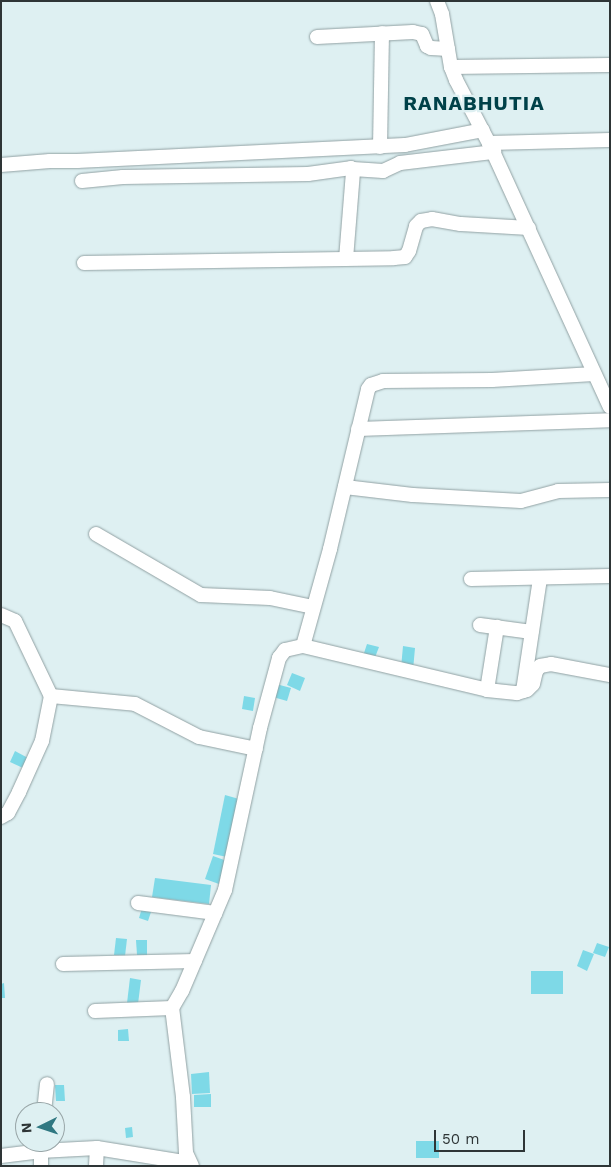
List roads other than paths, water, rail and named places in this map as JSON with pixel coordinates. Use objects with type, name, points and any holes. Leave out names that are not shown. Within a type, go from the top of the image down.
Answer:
[{"type":"street","points":[[437,1],[442,14],[451,66],[489,142],[610,407]]},
{"type":"street","points":[[317,37],[419,32],[431,48],[448,48]]},
{"type":"street","points":[[380,147],[382,33]]},
{"type":"street","points":[[451,66],[610,65]]},
{"type":"street","points":[[1,165],[50,160],[77,161],[380,147],[440,140],[489,142],[610,140]]},
{"type":"street","points":[[82,182],[123,178],[293,174],[347,168],[353,170],[383,170],[400,163],[489,142]]},
{"type":"street","points":[[346,258],[353,170]]},
{"type":"street","points":[[84,263],[405,257],[409,251],[416,226],[421,221],[529,228]]},
{"type":"street","points":[[303,646],[330,549],[368,389],[376,383],[594,374]]},
{"type":"street","points":[[358,429],[610,420]]},
{"type":"street","points":[[345,487],[413,495],[520,501],[558,491],[610,490]]},
{"type":"street","points":[[96,534],[201,595],[270,598],[313,607]]},
{"type":"street","points":[[472,579],[610,576]]},
{"type":"street","points":[[523,692],[540,578]]},
{"type":"street","points":[[1,615],[14,621],[51,696],[42,741],[8,814],[1,817]]},
{"type":"street","points":[[480,625],[532,632]]},
{"type":"street","points":[[487,690],[497,627]]},
{"type":"street","points":[[191,1165],[186,1153],[183,1097],[172,1008],[195,961],[225,890],[256,749],[279,658],[285,650],[303,646],[487,690],[517,694],[533,684],[536,671],[540,666],[551,664],[610,675]]},
{"type":"street","points":[[51,696],[135,704],[199,737],[256,749]]},
{"type":"street","points":[[138,903],[215,913]]},
{"type":"street","points":[[63,964],[195,961]]},
{"type":"street","points":[[95,1011],[172,1008]]},
{"type":"street","points":[[45,1102],[47,1084]]},
{"type":"street","points":[[65,1147],[97,1148],[191,1165]]},
{"type":"street","points":[[96,1166],[97,1148]]},
{"type":"street","points":[[1,1156],[17,1152]]},
{"type":"street","points":[[40,1152],[41,1166]]},
{"type":"district","name":"RANABHUTIA","points":[[474,103]]}]
